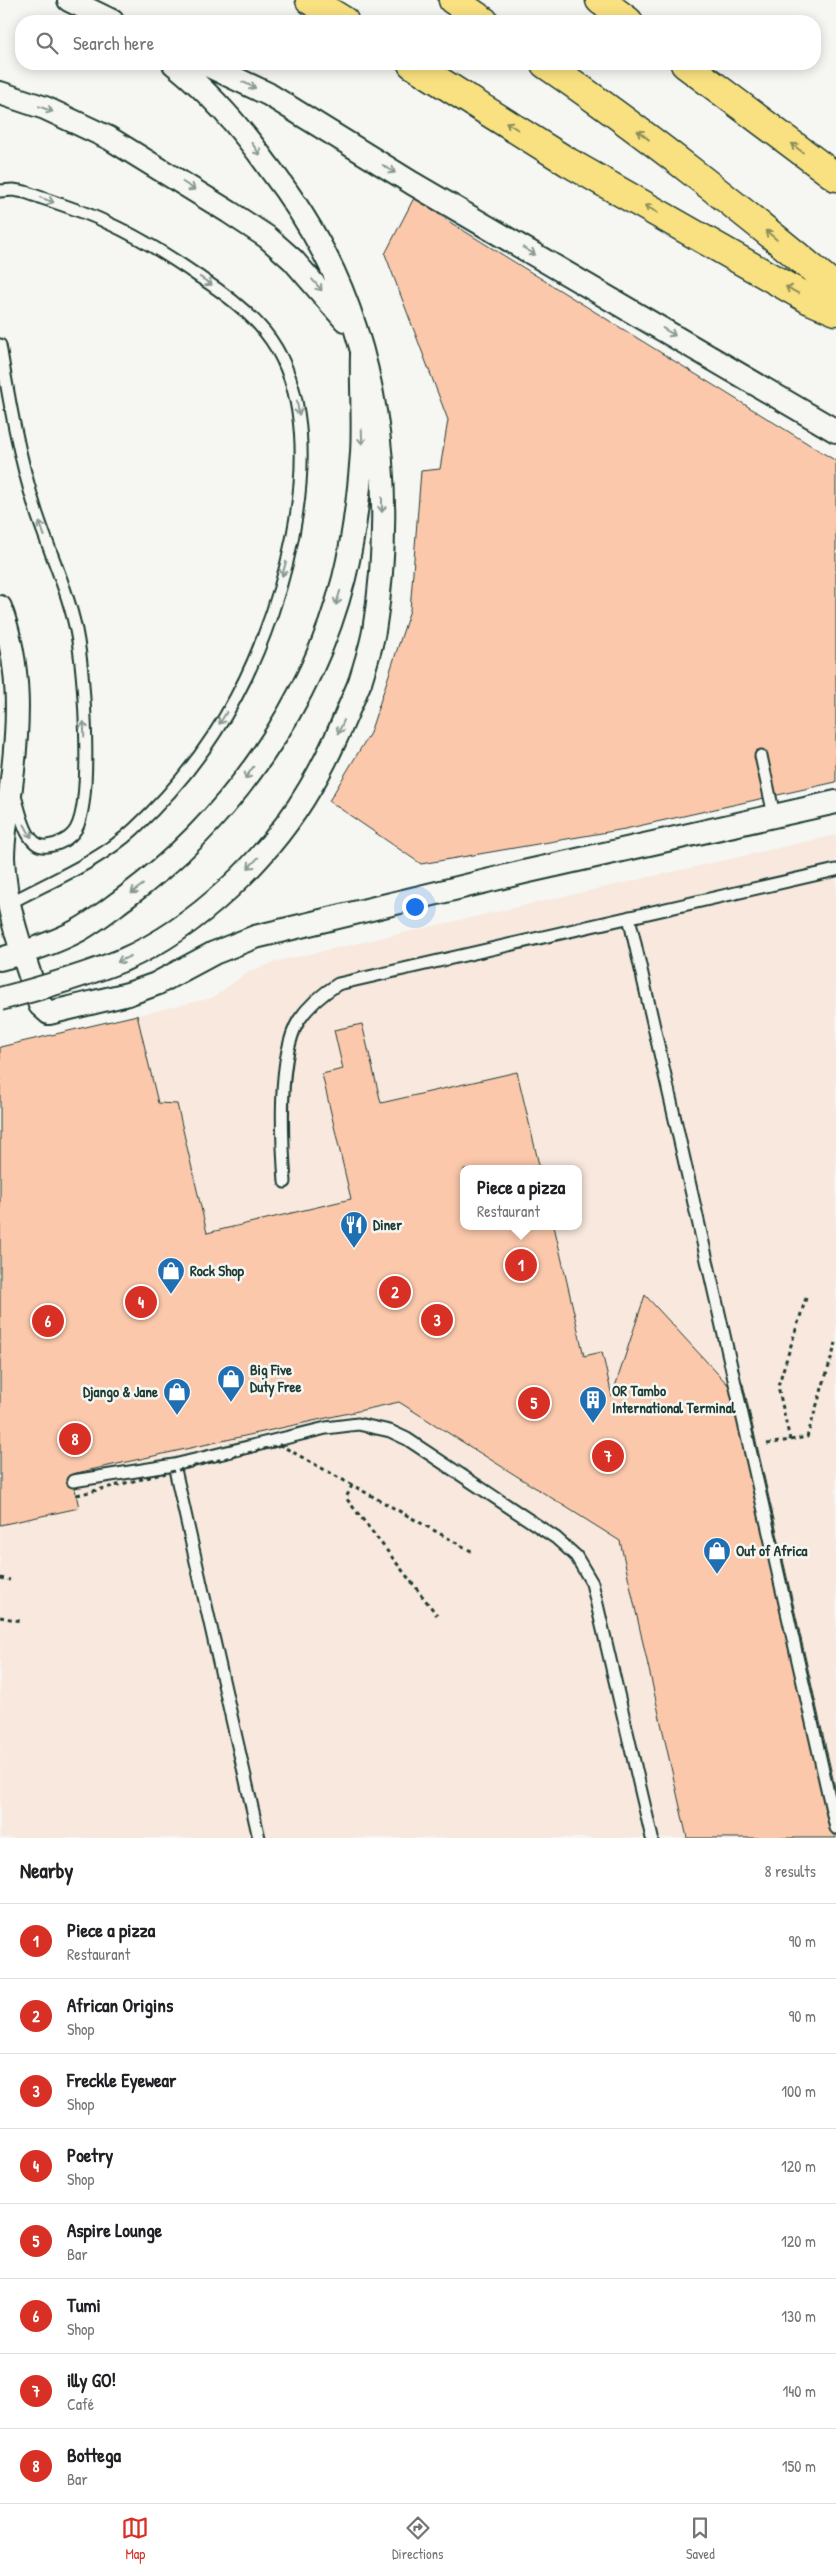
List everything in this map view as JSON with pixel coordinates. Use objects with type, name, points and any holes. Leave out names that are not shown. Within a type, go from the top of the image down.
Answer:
[{"type":"highway","points":[[310,0],[334,15]]},
{"type":"highway","points":[[453,0],[475,15]]},
{"type":"highway","points":[[600,0],[620,15]]},
{"type":"highway","points":[[422,70],[568,162],[801,295],[836,311]]},
{"type":"highway","points":[[555,70],[594,97],[762,227],[836,288]]},
{"type":"highway","points":[[693,70],[836,178]]},
{"type":"street","points":[[69,0],[100,15]]},
{"type":"street","points":[[0,999],[80,976],[124,959],[168,935],[226,890],[269,846],[310,790],[327,758],[360,682],[375,623],[382,565],[380,449],[372,397],[359,344],[341,289],[320,246],[288,192],[249,140],[218,105],[180,70]]},
{"type":"street","points":[[218,70],[268,94],[412,183],[836,431]]},
{"type":"street","points":[[0,93],[45,108],[109,138],[267,237],[313,281],[359,344],[362,452],[344,577],[325,638],[280,726],[218,813],[179,854],[142,885],[79,930],[23,953],[0,959]]},
{"type":"street","points":[[2,616],[14,658],[18,694],[18,736],[3,857],[8,904],[40,1005],[43,1010],[55,1013],[128,994],[156,984],[214,953],[255,937],[506,876],[836,802]]},
{"type":"lane","points":[[0,191],[25,192],[107,222],[165,254],[246,313],[264,331],[287,370],[299,413],[301,455],[295,525],[268,631],[236,697],[199,757],[148,814],[116,844],[8,904]]},
{"type":"lane","points":[[0,345],[16,442],[36,512],[59,575],[78,640],[85,774],[84,804],[75,831],[66,840],[55,844],[44,846],[38,844],[30,837],[24,826],[12,786]]},
{"type":"lane","points":[[761,756],[774,816]]},
{"type":"lane","points":[[285,1182],[282,1116],[288,1052],[299,1021],[321,996],[338,984],[836,870]]},
{"type":"lane","points":[[629,917],[836,1828]]},
{"type":"lane","points":[[73,1481],[174,1465],[326,1428],[358,1424],[390,1431],[407,1439],[556,1538],[576,1556],[592,1583],[652,1838]]},
{"type":"lane","points":[[174,1465],[259,1838]]},
{"type":"path","points":[[790,1440],[778,1386],[806,1298]]},
{"type":"path","points":[[765,1444],[807,1437],[836,1343]]},
{"type":"path","points":[[77,1495],[280,1445],[473,1552]]},
{"type":"path","points":[[352,1485],[346,1498],[437,1615]]},
{"type":"path","points":[[0,1578],[10,1580]]},
{"type":"path","points":[[0,1617],[20,1621]]},
{"type":"shaded area","points":[[836,835],[836,1838],[0,1838],[0,1047],[212,998],[250,971],[279,961]]},
{"type":"building","points":[[415,196],[448,221],[836,461],[836,782],[625,829],[421,864],[329,801],[370,733],[410,610],[421,471],[440,469],[448,420],[385,254]]},
{"type":"building","name":"OR Tambo International Terminal","points":[[137,1015],[158,1103],[177,1104],[207,1233],[351,1199],[322,1074],[343,1069],[334,1030],[362,1024],[381,1103],[517,1072],[539,1165],[460,1165],[460,1230],[555,1230],[584,1356],[602,1352],[612,1396],[645,1295],[730,1387],[743,1384],[836,1792],[836,1838],[687,1838],[620,1541],[399,1402],[72,1474],[79,1508],[0,1525],[0,1047]]},
{"type":"place","name":"Diner","points":[[354,1249]]},
{"type":"place","name":"Piece a pizza","points":[[521,1265]]},
{"type":"place","name":"African Origins","points":[[395,1292]]},
{"type":"place","name":"Rock Shop","points":[[171,1295]]},
{"type":"place","name":"Poetry","points":[[141,1302]]},
{"type":"place","name":"Freckle Eyewear","points":[[437,1320]]},
{"type":"place","name":"Tumi","points":[[48,1321]]},
{"type":"place","name":"Big Five Duty Free","points":[[231,1403]]},
{"type":"place","name":"Aspire Lounge","points":[[534,1403]]},
{"type":"place","name":"Django & Jane","points":[[177,1416]]},
{"type":"place","name":"OR Tambo International Terminal","points":[[593,1424]]},
{"type":"place","name":"Bottega","points":[[75,1439]]},
{"type":"place","name":"illy GO!","points":[[608,1456]]},
{"type":"place","name":"Out of Africa","points":[[717,1575]]}]
